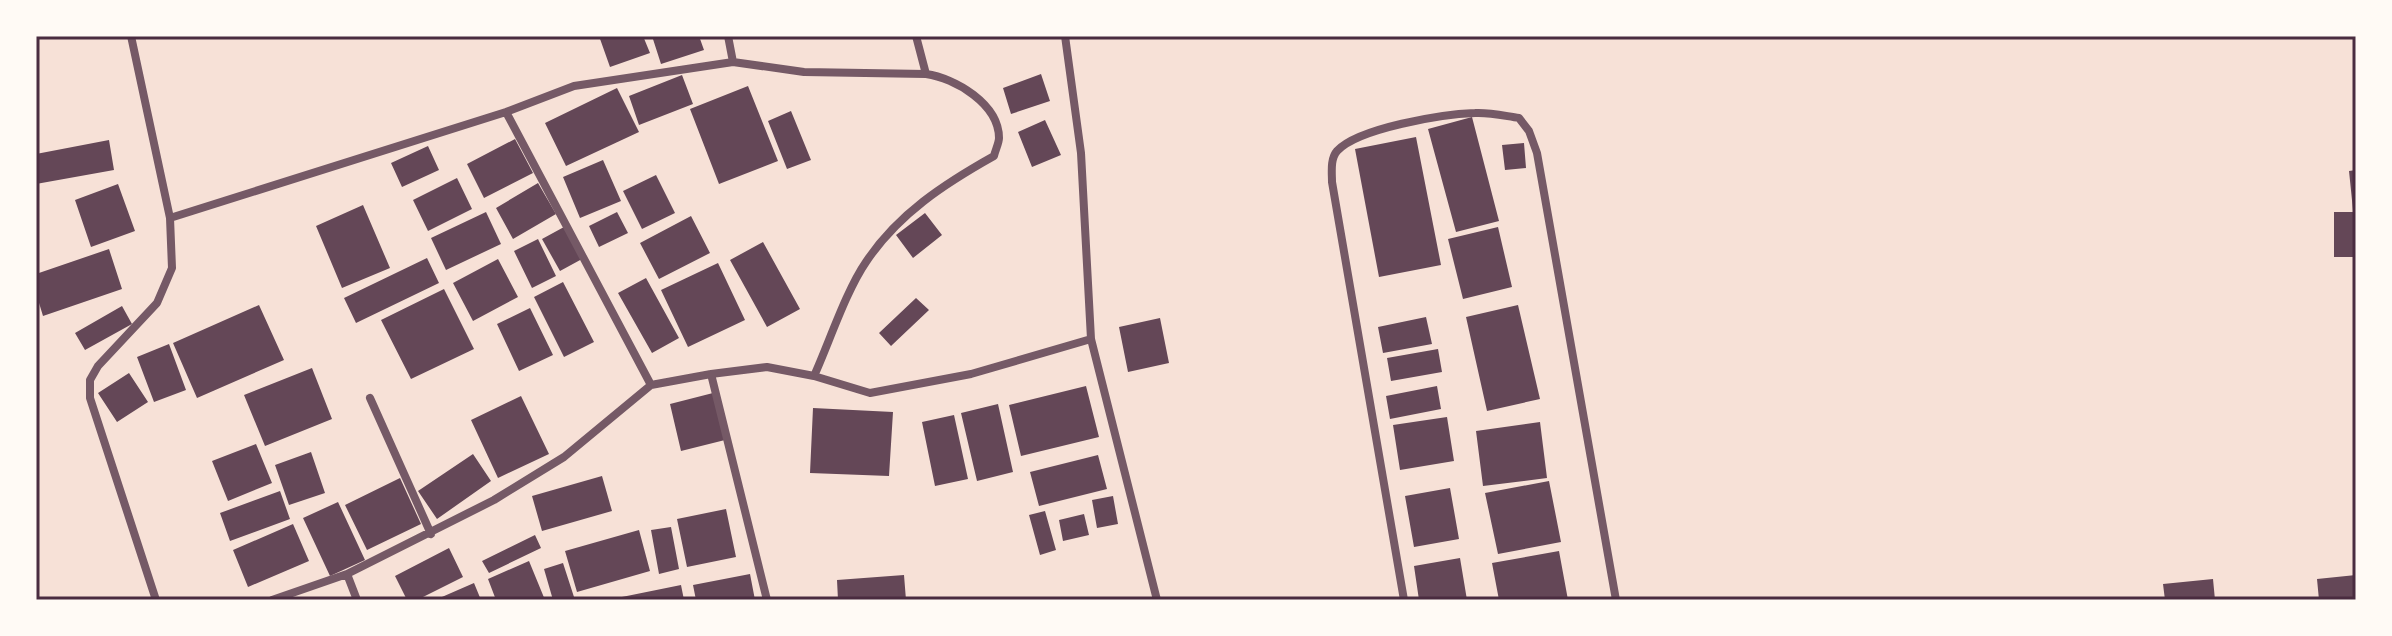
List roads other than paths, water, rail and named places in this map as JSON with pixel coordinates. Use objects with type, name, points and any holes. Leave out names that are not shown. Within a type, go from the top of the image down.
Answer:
[{"type":"street","points":[[131,36],[170,218],[172,268],[157,303],[98,366],[90,380],[90,398],[156,600]]},
{"type":"street","points":[[728,36],[733,62]]},
{"type":"street","points":[[916,36],[926,74]]},
{"type":"street","points":[[1065,36],[1081,153],[1091,339],[1157,600]]},
{"type":"street","points":[[170,218],[506,112],[574,86],[733,62],[804,72],[943,76],[977,96],[995,123],[999,138],[994,156],[947,183],[909,212],[865,263],[814,376]]},
{"type":"street","points":[[506,112],[651,385]]},
{"type":"street","points":[[1404,600],[1332,182],[1333,159],[1337,151],[1371,132],[1411,122],[1477,112],[1519,118],[1529,131],[1537,153],[1616,600]]},
{"type":"street","points":[[272,600],[347,574],[431,534],[564,457],[651,385],[767,367],[814,376],[870,393],[971,374],[1091,339]]},
{"type":"street","points":[[711,374],[767,600]]},
{"type":"street","points":[[370,398],[431,534]]},
{"type":"street","points":[[347,574],[357,600]]}]
